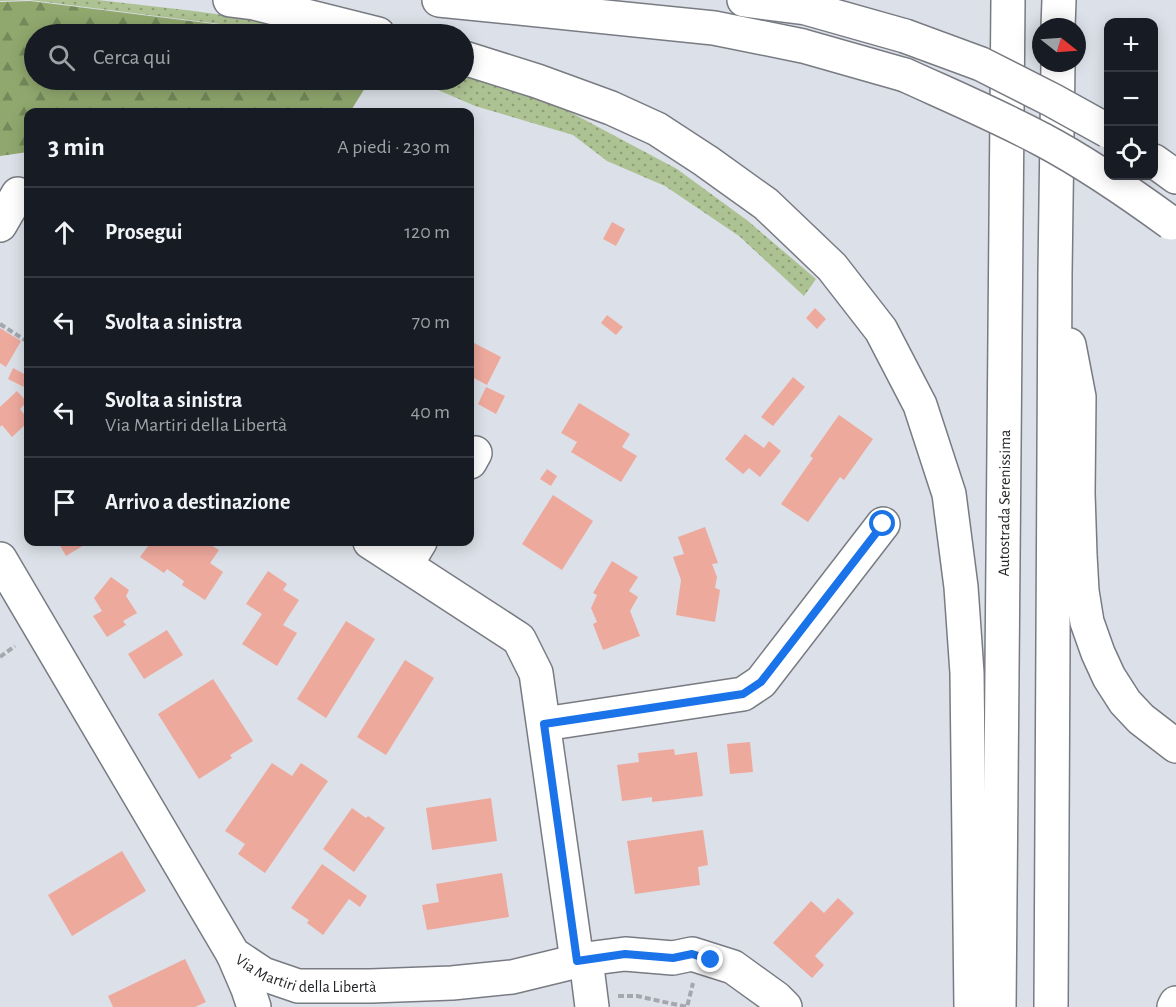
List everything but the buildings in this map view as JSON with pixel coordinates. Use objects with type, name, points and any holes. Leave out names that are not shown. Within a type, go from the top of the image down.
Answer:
[{"type":"main road","points":[[230,0],[254,3],[338,24]]},
{"type":"main road","points":[[439,0],[714,28],[803,46],[904,75],[1044,140],[1110,179],[1174,225]]},
{"type":"main road","points":[[744,0],[806,8],[905,36],[981,64],[1104,130]]},
{"type":"main road","name":"Autostrada Serenissima","points":[[999,1007],[1008,0]]},
{"type":"main road","points":[[1059,0],[1059,18]]},
{"type":"main road","points":[[474,61],[611,108],[657,129],[706,161],[766,204],[832,267],[881,330],[920,405],[950,494],[961,587],[967,673],[971,1007]]},
{"type":"main road","points":[[1051,1007],[1058,72]]},
{"type":"main road","points":[[1158,164],[1176,177]]},
{"type":"main road","points":[[0,225],[18,194]]},
{"type":"main road","points":[[1055,273],[1079,398],[1080,555],[1087,622],[1108,677],[1125,702],[1141,719],[1176,746]]},
{"type":"main road","points":[[544,724],[743,694],[761,682],[883,524]]},
{"type":"main road","points":[[386,546],[413,553],[519,639],[536,673],[581,960],[604,1002]]},
{"type":"main road","name":"Via Martiri della Libertà","points":[[0,559],[233,954],[290,996],[371,986],[452,983],[512,977],[581,960],[625,954],[673,958],[692,954],[733,967],[785,1007]]},
{"type":"main road","points":[[233,954],[254,1007]]},
{"type":"main road","points":[[1174,1007],[1176,1003]]},
{"type":"path","points":[[0,324],[24,339]]},
{"type":"path","points":[[0,657],[15,646]]},
{"type":"path","points":[[604,1002],[637,996],[687,1007],[693,981],[702,981]]},
{"type":"green space","points":[[29,0],[98,0],[194,11],[276,24],[220,24]]},
{"type":"green space","points":[[30,1],[213,24],[24,24],[24,90],[364,90],[352,108],[24,108],[24,153],[0,156],[0,2]]},
{"type":"green space","points":[[474,75],[570,112],[677,169],[748,221],[816,279],[804,296],[739,236],[665,186],[607,161],[573,135],[475,106],[438,90],[474,90]]},
{"type":"route","points":[[711,960],[692,954],[673,958],[625,954],[577,961],[544,724],[743,694],[761,682],[883,524]]}]
